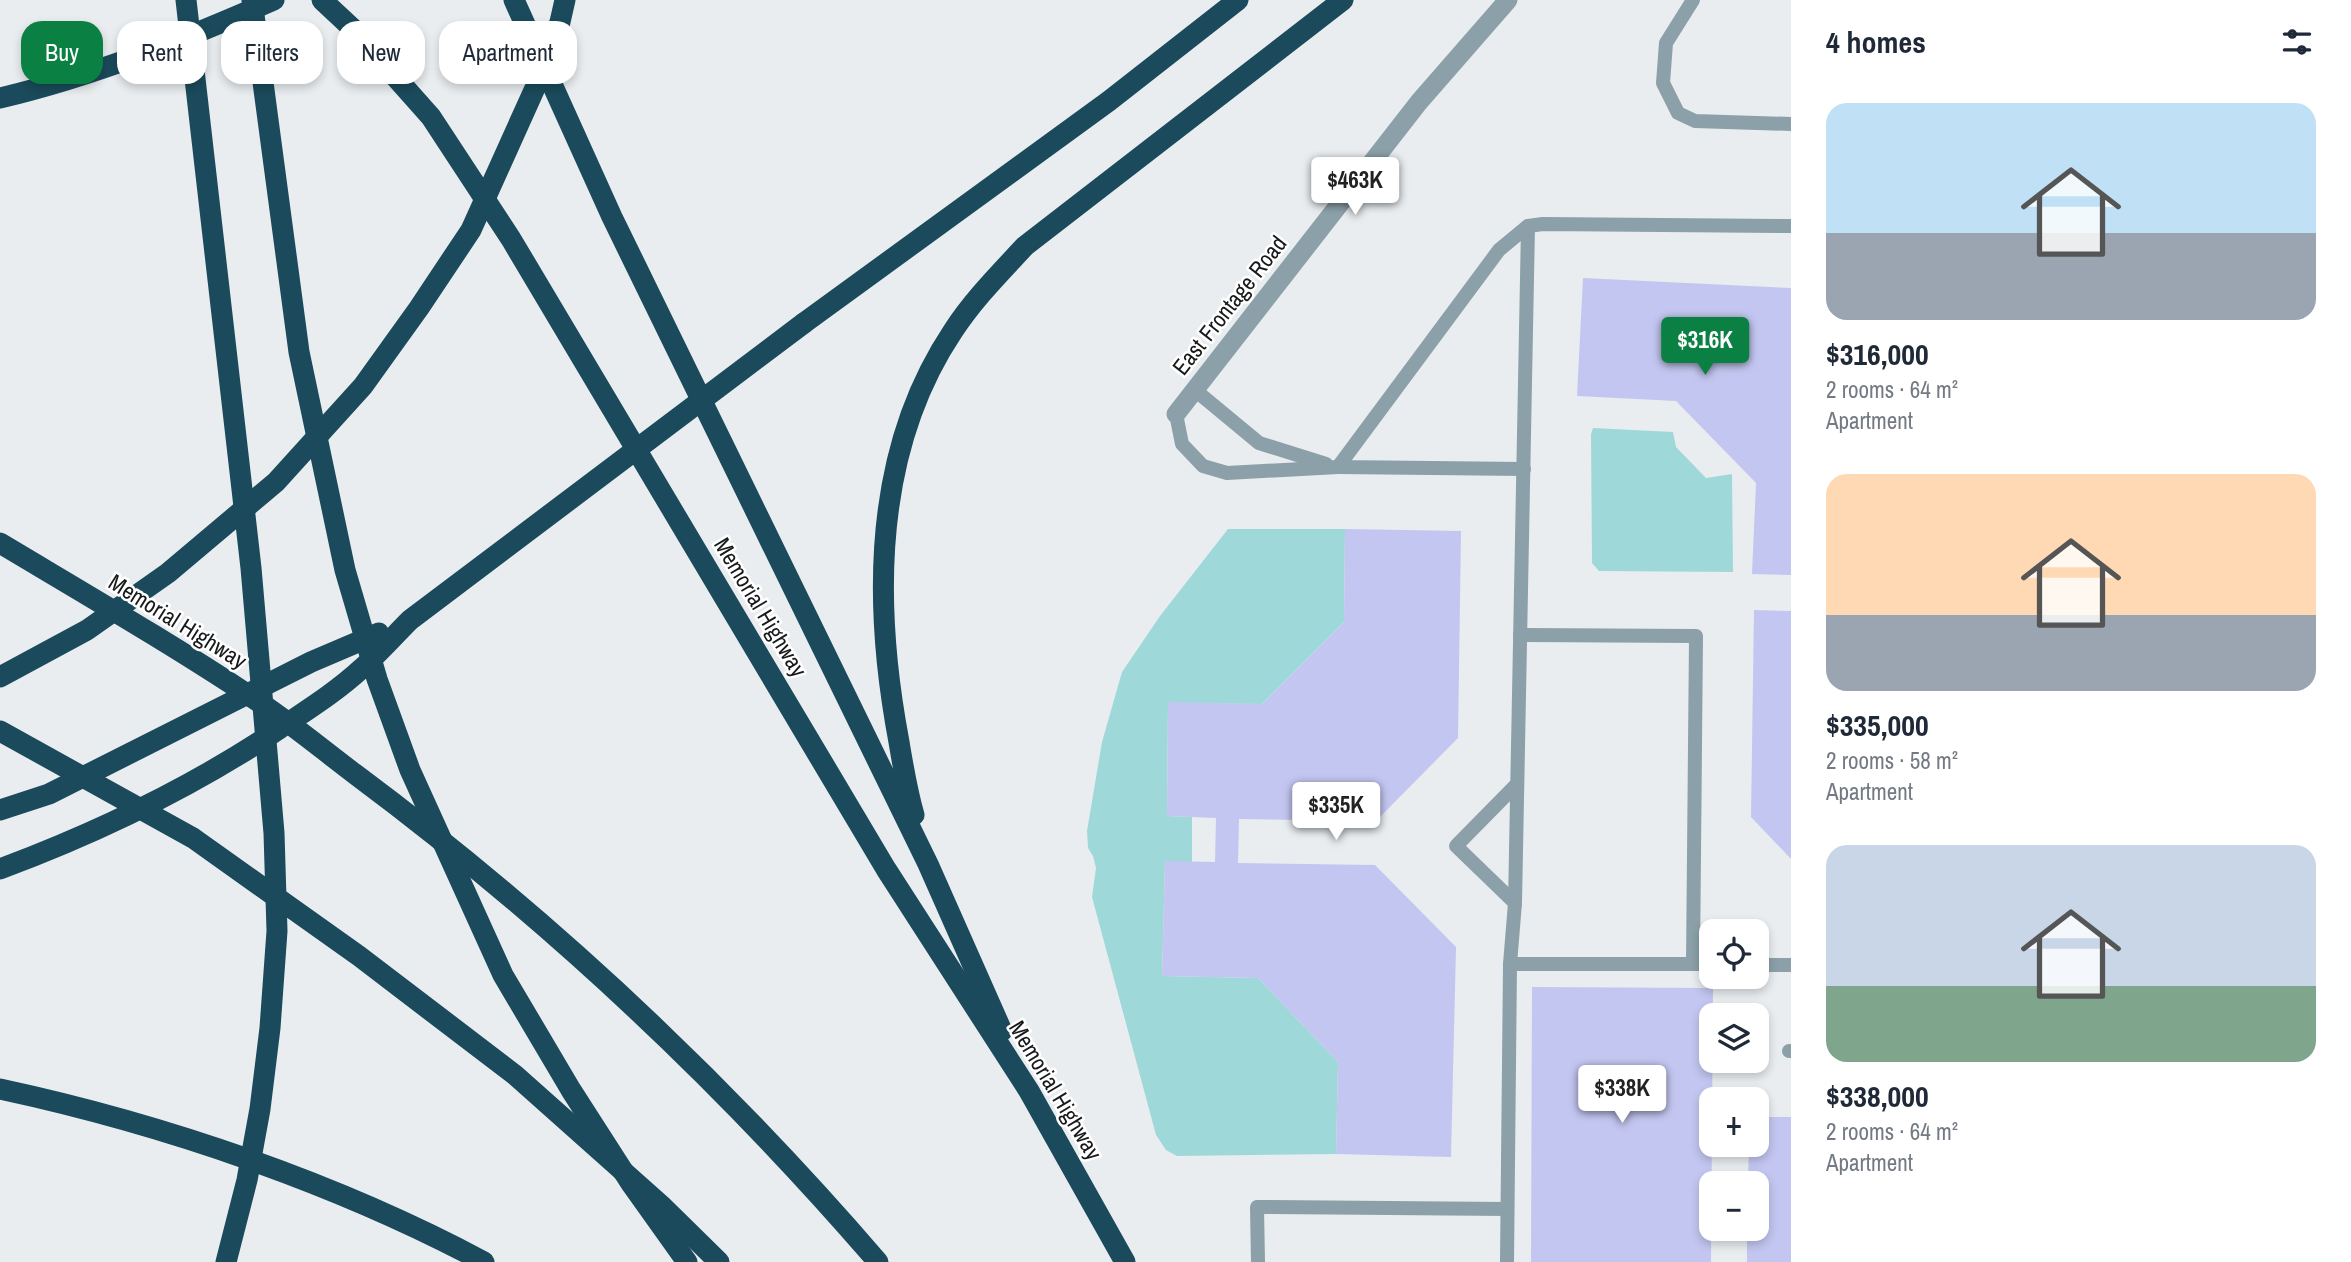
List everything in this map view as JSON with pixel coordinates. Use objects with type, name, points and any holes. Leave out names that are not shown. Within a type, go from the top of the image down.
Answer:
[{"type":"highway","points":[[186,0],[251,568],[274,833],[277,907],[270,1028],[260,1109],[247,1180],[226,1262]]},
{"type":"highway","points":[[252,0],[299,352],[345,570],[377,679],[410,770],[503,975],[577,1101],[687,1262]]},
{"type":"highway","points":[[0,98],[182,41],[274,0]]},
{"type":"highway","name":"Memorial Highway","points":[[322,0],[352,28],[431,117],[511,239],[886,869],[1029,1091],[1125,1262]]},
{"type":"highway","points":[[514,0],[612,217],[928,864],[1029,1091]]},
{"type":"highway","points":[[0,677],[87,630],[169,573],[276,482],[363,386],[471,230],[535,88],[560,22],[565,0]]},
{"type":"highway","points":[[0,869],[93,833],[166,798],[233,760],[327,696],[361,669],[410,620],[804,323],[1110,101],[1238,0]]},
{"type":"highway","points":[[928,864],[910,799],[892,708],[884,636],[882,579],[884,536],[895,471],[913,410],[930,370],[961,320],[1025,246],[1343,0]]},
{"type":"highway","name":"Memorial Highway","points":[[0,543],[184,653],[250,696],[424,825],[611,985],[690,1060],[831,1208],[878,1262]]},
{"type":"highway","points":[[0,810],[49,794],[311,662],[410,620]]},
{"type":"highway","points":[[0,731],[193,838],[359,956],[515,1075],[661,1205],[719,1262]]},
{"type":"highway","points":[[0,1088],[49,1099],[204,1145],[337,1194],[484,1262]]},
{"type":"street","name":"East Frontage Road","points":[[1176,414],[1419,102],[1508,0]]},
{"type":"lane","points":[[1693,0],[1666,43],[1663,82],[1678,113],[1695,121],[1791,124]]},
{"type":"lane","points":[[1338,467],[1499,250],[1528,226],[1791,226]]},
{"type":"lane","points":[[1507,1262],[1510,964],[1515,903],[1528,226]]},
{"type":"lane","points":[[1195,390],[1259,443],[1338,467]]},
{"type":"lane","points":[[1176,414],[1182,444],[1203,466],[1227,473],[1338,467],[1524,469]]},
{"type":"lane","points":[[1520,635],[1696,636],[1693,964]]},
{"type":"lane","points":[[1515,903],[1456,846],[1517,784]]},
{"type":"lane","points":[[1510,964],[1699,964]]},
{"type":"lane","points":[[1769,965],[1791,965]]},
{"type":"lane","points":[[1258,1262],[1257,1207],[1507,1209]]},
{"type":"water","points":[[1593,428],[1673,432],[1676,447],[1706,478],[1732,474],[1733,572],[1599,571],[1592,563]]},
{"type":"water","points":[[1228,529],[1345,529],[1344,622],[1262,704],[1168,703],[1167,816],[1192,817],[1192,862],[1165,862],[1162,976],[1258,978],[1338,1062],[1336,1154],[1177,1156],[1166,1150],[1156,1135],[1092,897],[1096,868],[1088,848],[1087,831],[1102,742],[1122,672],[1160,616]]},
{"type":"building","points":[[1583,278],[1791,288],[1791,575],[1752,574],[1756,483],[1676,401],[1577,396]]},
{"type":"building","points":[[1345,529],[1461,531],[1458,738],[1376,821],[1239,819],[1238,863],[1375,865],[1456,947],[1451,1157],[1336,1154],[1338,1062],[1258,978],[1162,976],[1165,861],[1215,862],[1216,818],[1167,816],[1168,702],[1262,704],[1344,622]]},
{"type":"building","points":[[1754,610],[1791,611],[1791,859],[1751,817]]},
{"type":"building","points":[[1532,987],[1713,989],[1713,1003],[1699,1003],[1699,1073],[1712,1073],[1712,1087],[1699,1087],[1699,1157],[1712,1157],[1712,1171],[1699,1171],[1699,1241],[1711,1241],[1711,1262],[1531,1262]]},
{"type":"building","points":[[1769,1117],[1791,1117],[1791,1262],[1747,1262],[1747,1241],[1769,1241],[1769,1171],[1748,1171],[1749,1157],[1769,1157]]}]
